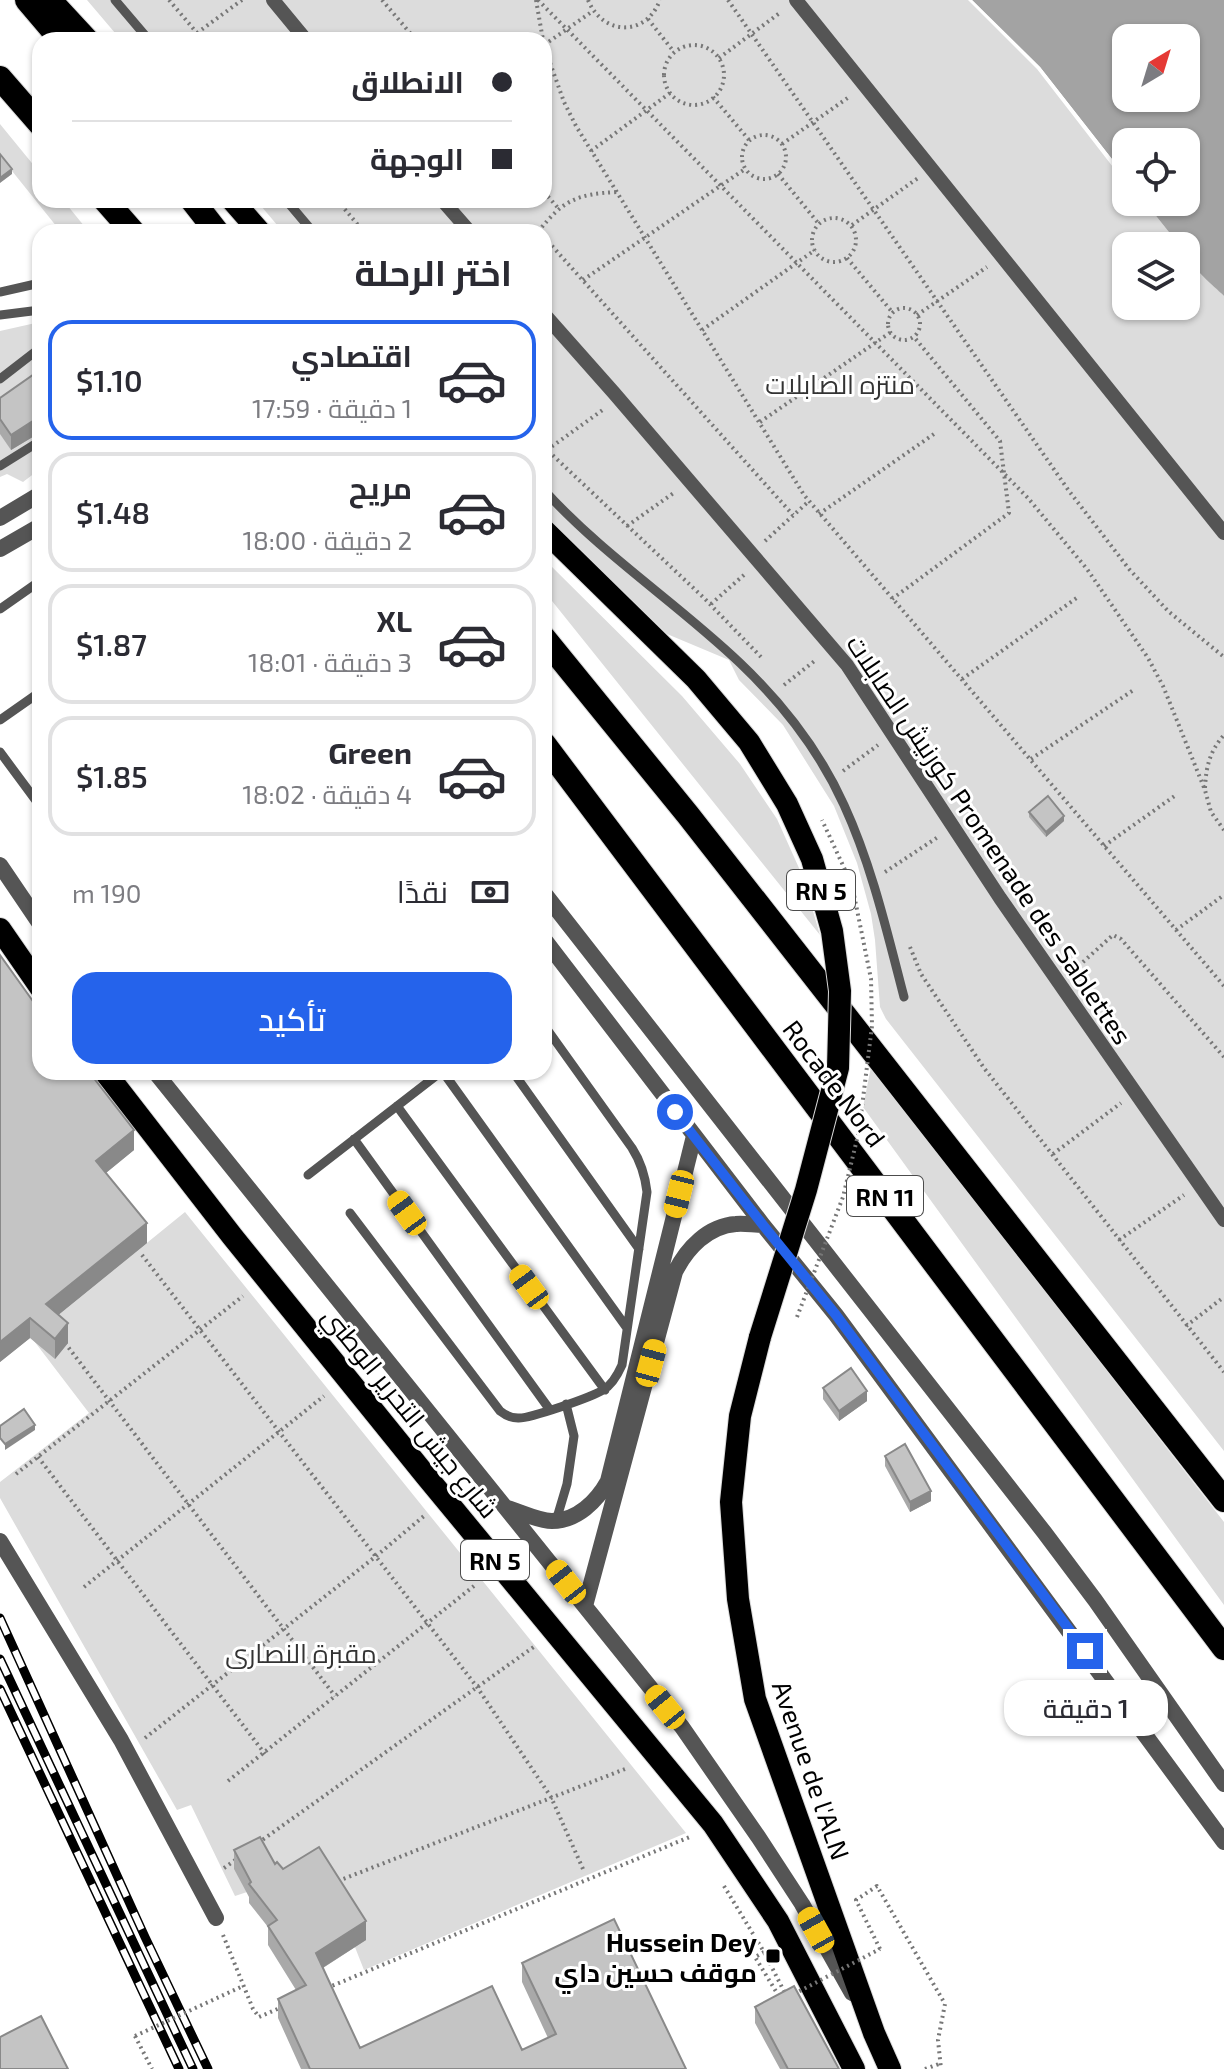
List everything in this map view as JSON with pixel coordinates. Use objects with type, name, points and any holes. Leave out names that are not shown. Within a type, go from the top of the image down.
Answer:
[{"type":"highway","points":[[27,0],[54,32]]},
{"type":"highway","points":[[51,0],[81,32]]},
{"type":"highway","points":[[0,78],[32,115]]},
{"type":"highway","points":[[112,208],[126,224]]},
{"type":"highway","points":[[198,208],[211,224]]},
{"type":"highway","points":[[239,208],[253,224]]},
{"type":"highway","name":"Avenue de l'ALN","points":[[552,538],[696,679],[749,742],[787,804],[812,859],[832,931],[840,991],[838,1068],[740,1416],[731,1502],[738,1599],[755,1699],[874,2033],[890,2069]]},
{"type":"highway","name":"Rocade Nord","points":[[552,648],[688,815],[1224,1500]]},
{"type":"highway","name":"Rocade Nord","points":[[552,755],[1224,1648]]},
{"type":"highway","points":[[0,929],[32,975]]},
{"type":"highway","name":"شارع جيش التحرير الوطني","points":[[111,1080],[416,1464],[713,1824],[778,1921],[854,2069]]},
{"type":"street","points":[[273,0],[299,32]]},
{"type":"street","points":[[796,1],[1224,533]]},
{"type":"street","points":[[449,208],[463,224]]},
{"type":"street","name":"كورنيش الصابلات Promenade des Sablettes","points":[[552,323],[690,481],[863,688],[953,827],[1224,1220]]},
{"type":"street","points":[[0,518],[32,499]]},
{"type":"street","points":[[0,549],[32,531]]},
{"type":"street","points":[[0,865],[32,912]]},
{"type":"street","points":[[552,903],[1026,1508],[1095,1600],[1224,1784]]},
{"type":"street","points":[[552,950],[763,1225],[836,1315],[1224,1842]]},
{"type":"street","points":[[161,1080],[682,1727],[802,1904],[874,2033]]},
{"type":"street","points":[[507,1508],[549,1522],[556,1521],[576,1515],[586,1508],[595,1501],[608,1481],[694,1136]]},
{"type":"street","points":[[585,1606],[675,1272],[689,1249],[710,1232],[736,1224],[763,1225]]},
{"type":"street","points":[[0,1541],[121,1740],[216,1918]]},
{"type":"lane","points":[[115,0],[142,32]]},
{"type":"lane","points":[[293,208],[306,224]]},
{"type":"lane","points":[[0,292],[32,285]]},
{"type":"lane","points":[[0,315],[32,311]]},
{"type":"lane","points":[[0,379],[32,354]]},
{"type":"lane","points":[[0,466],[32,446]]},
{"type":"lane","points":[[552,498],[605,549],[742,664],[795,725],[823,765],[844,804],[861,847],[904,997]]},
{"type":"lane","points":[[0,609],[32,587]]},
{"type":"lane","points":[[0,720],[32,698]]},
{"type":"lane","points":[[0,752],[32,795]]},
{"type":"lane","points":[[350,1213],[500,1411],[522,1418],[605,1390],[622,1365],[647,1192],[643,1168],[632,1148],[552,1036]]},
{"type":"lane","points":[[308,1175],[431,1080]]},
{"type":"lane","points":[[448,1080],[627,1328]]},
{"type":"lane","points":[[519,1080],[639,1249]]},
{"type":"lane","points":[[397,1106],[605,1390]]},
{"type":"lane","points":[[354,1139],[550,1410]]},
{"type":"lane","points":[[556,1521],[567,1484],[574,1436],[566,1404]]},
{"type":"path","points":[[169,0],[196,32]]},
{"type":"path","points":[[198,32],[242,0]]},
{"type":"path","points":[[382,0],[409,32]]},
{"type":"path","points":[[537,0],[1054,528],[1087,569],[1148,658],[1163,686],[1211,812],[1224,830]]},
{"type":"path","points":[[537,0],[542,32]]},
{"type":"path","points":[[588,0],[593,11],[604,22],[617,27],[643,23],[653,14],[660,0]]},
{"type":"path","points":[[728,0],[1069,491],[1129,569],[1168,611],[1224,657]]},
{"type":"path","points":[[719,58],[796,1]]},
{"type":"path","points":[[552,39],[593,11]]},
{"type":"path","points":[[648,19],[674,52]]},
{"type":"path","points":[[688,45],[700,45],[712,50],[719,58],[724,72],[723,84],[706,103],[693,105],[681,102],[670,93],[664,70],[674,52],[688,45]]},
{"type":"path","points":[[552,67],[564,102],[591,151],[809,501],[1224,986]]},
{"type":"path","points":[[782,144],[865,86]]},
{"type":"path","points":[[591,151],[670,93]]},
{"type":"path","points":[[713,97],[749,140]]},
{"type":"path","points":[[763,134],[773,136],[782,144],[786,161],[782,170],[766,180],[748,173],[742,164],[741,154],[749,140],[763,134]]},
{"type":"path","points":[[583,280],[745,169]]},
{"type":"path","points":[[852,225],[931,169]]},
{"type":"path","points":[[778,174],[819,224]]},
{"type":"path","points":[[546,224],[559,209],[582,195],[617,192]]},
{"type":"path","points":[[552,201],[559,209]]},
{"type":"path","points":[[344,208],[358,224]]},
{"type":"path","points":[[832,217],[852,225],[857,235],[856,246],[847,258],[831,262],[815,250],[812,238],[819,224],[832,217]]},
{"type":"path","points":[[552,246],[793,515]]},
{"type":"path","points":[[702,330],[815,250]]},
{"type":"path","points":[[917,315],[1002,257]]},
{"type":"path","points":[[847,258],[893,313]]},
{"type":"path","points":[[902,308],[910,309],[917,315],[919,331],[914,337],[898,339],[891,332],[888,325],[893,313],[902,308]]},
{"type":"path","points":[[760,422],[891,332]]},
{"type":"path","points":[[892,599],[1009,513],[1000,441],[914,337]]},
{"type":"path","points":[[552,446],[619,398]]},
{"type":"path","points":[[819,514],[934,434]]},
{"type":"path","points":[[627,526],[690,481]]},
{"type":"path","points":[[765,541],[809,501]]},
{"type":"path","points":[[711,604],[759,562]]},
{"type":"path","points":[[962,680],[1078,597]]},
{"type":"path","points":[[784,685],[831,647]]},
{"type":"path","points":[[1030,760],[1135,689]]},
{"type":"path","points":[[841,773],[893,735]]},
{"type":"path","points":[[1205,790],[1205,768],[1214,747],[1224,735]]},
{"type":"path","points":[[1104,846],[1176,795]]},
{"type":"path","points":[[881,874],[953,827]]},
{"type":"path","points":[[1176,930],[1224,895]]},
{"type":"path","points":[[1059,983],[1113,935],[1121,939],[1224,1057]]},
{"type":"path","points":[[1135,1093],[1053,1154],[1224,1372]]},
{"type":"path","points":[[1119,1240],[1199,1184]]},
{"type":"path","points":[[142,1255],[477,1687],[551,1797],[583,1869]]},
{"type":"path","points":[[16,1474],[243,1296]]},
{"type":"path","points":[[1186,1326],[1224,1297]]},
{"type":"path","points":[[65,1343],[335,1696]]},
{"type":"path","points":[[84,1587],[324,1396]]},
{"type":"path","points":[[38,1457],[265,1754]]},
{"type":"path","points":[[145,1738],[424,1516]]},
{"type":"path","points":[[228,1781],[474,1586]]},
{"type":"path","points":[[224,1868],[535,1646]]},
{"type":"path","points":[[336,1882],[625,1769]]},
{"type":"path","points":[[317,1993],[693,1835]]},
{"type":"path","points":[[717,1874],[764,1952],[787,1998],[880,1949],[856,1900],[877,1886],[945,2004],[938,2040],[940,2066],[925,2069]]},
{"type":"path","points":[[216,1918],[259,2017],[288,2005]]},
{"type":"path","points":[[764,1952],[755,1957],[787,2009]]},
{"type":"path","points":[[152,2069],[135,2036],[243,1986]]},
{"type":"green space","name":"منتزه الصابلات","points":[[87,0],[972,0],[1020,46],[1112,160],[1112,216],[1156,216],[1169,232],[1112,232],[1112,320],[1200,320],[1200,272],[1224,296],[1224,1451],[886,1019],[880,1007],[871,914],[857,863],[834,806],[783,725],[739,680],[729,660],[667,634],[552,523],[552,224],[276,224],[263,208],[552,208],[552,32],[114,32]]},
{"type":"green space","points":[[0,124],[32,163],[32,196],[0,156]]},
{"type":"green space","points":[[42,208],[70,208],[82,224],[55,224]]},
{"type":"green space","points":[[32,324],[32,475],[23,482],[7,474],[0,477],[0,331]]},
{"type":"green space","points":[[552,567],[682,696],[740,764],[777,819],[803,877],[820,935],[552,601]]},
{"type":"green space","points":[[871,1067],[1224,1522],[1224,1605],[863,1107]]},
{"type":"green space","name":"مقبرة النصارى","points":[[185,1212],[686,1833],[364,1970],[332,1889],[259,1888],[235,1896],[191,1805],[177,1810],[0,1498],[0,1482],[89,1413],[31,1337]]},
{"type":"shaded area","points":[[972,0],[1224,0],[1224,296],[1200,272],[1200,232],[1169,232],[1156,216],[1200,216],[1200,128],[1112,128],[1112,159],[1040,67]]},
{"type":"pier","points":[[968,0],[972,0],[1040,67],[1112,159],[1112,166],[1037,69]]},
{"type":"building","points":[[0,154],[12,169],[0,178]]},
{"type":"building","points":[[32,376],[32,422],[11,435],[0,419],[0,398]]},
{"type":"building","points":[[1048,796],[1064,816],[1046,832],[1029,812]]},
{"type":"building","points":[[0,955],[32,1000],[32,1080],[95,1080],[134,1130],[96,1161],[147,1223],[46,1304],[68,1323],[55,1339],[30,1318],[0,1342]]},
{"type":"building","points":[[851,1368],[867,1391],[839,1411],[823,1388]]},
{"type":"building","points":[[24,1409],[35,1425],[5,1444],[0,1438],[0,1426]]},
{"type":"building","points":[[905,1444],[931,1491],[910,1502],[885,1456]]},
{"type":"building","points":[[260,1837],[275,1864],[277,1862],[283,1869],[319,1847],[366,1921],[316,1953],[360,2048],[492,1986],[522,2050],[556,2034],[522,1963],[614,1919],[686,2069],[310,2069],[278,1999],[306,1985],[268,1926],[277,1920],[249,1884],[251,1882],[234,1850]]},
{"type":"building","points":[[794,1986],[839,2069],[788,2069],[755,2007]]},
{"type":"building","points":[[41,2016],[68,2069],[0,2069],[0,2037]]},
{"type":"railway","points":[[0,1618],[208,2069]]},
{"type":"railway","points":[[0,1659],[193,2069]]},
{"type":"railway","points":[[0,1689],[179,2069]]},
{"type":"place","name":"Hussein Dey موقف حسين داي","points":[[773,1956]]},
{"type":"route","points":[[675,1112],[836,1315],[1085,1651]]}]
